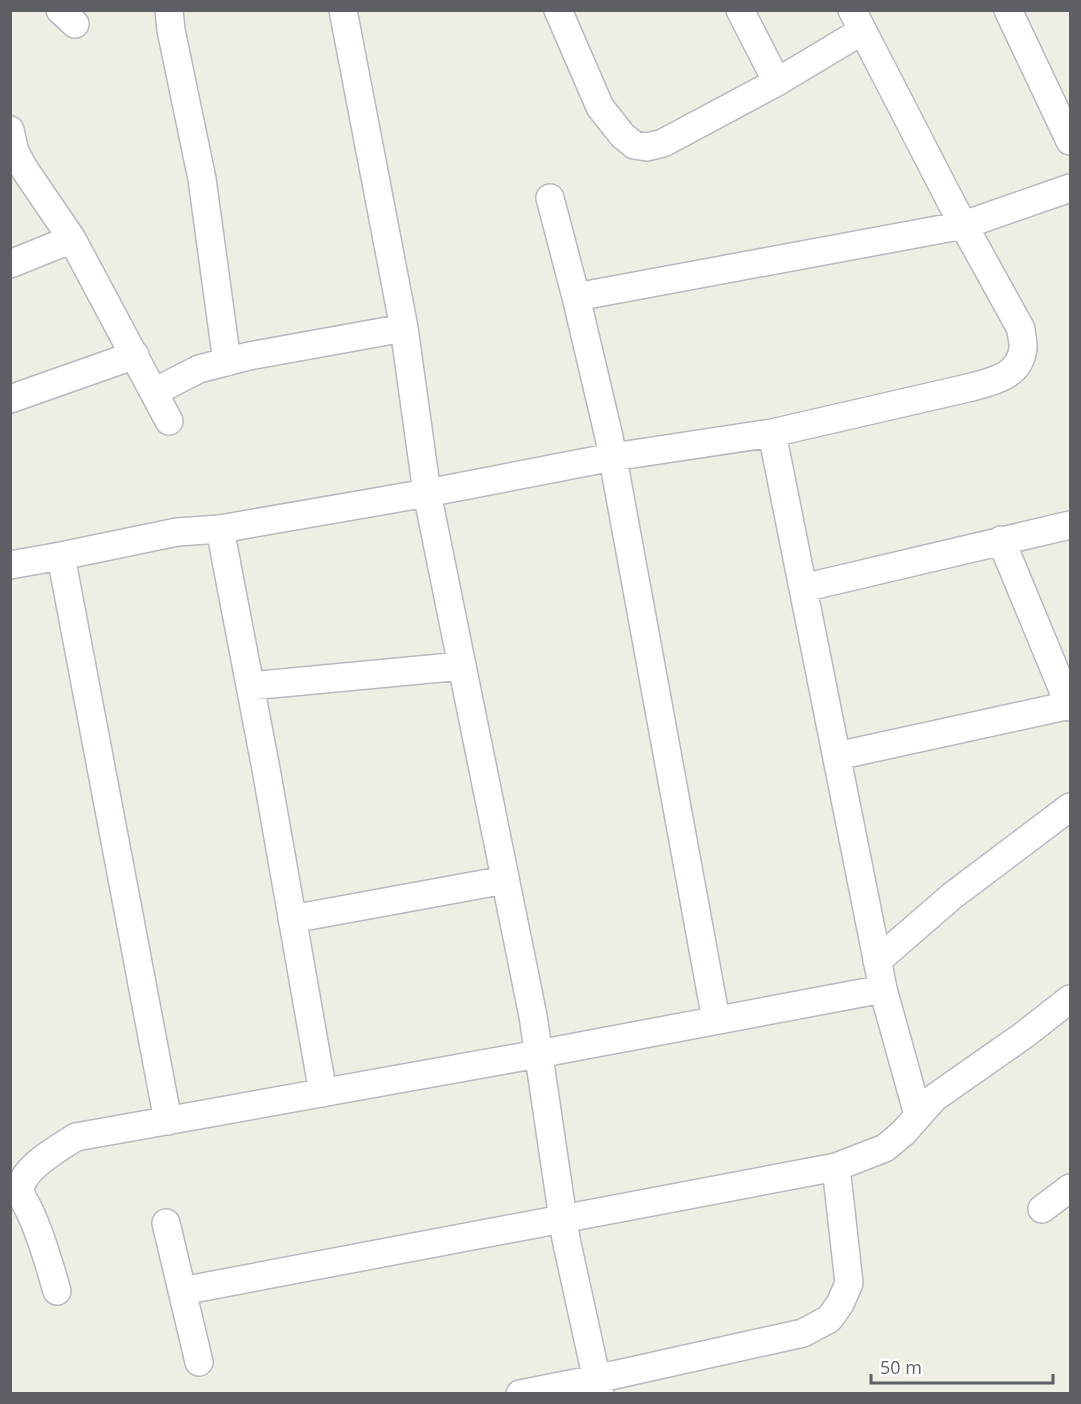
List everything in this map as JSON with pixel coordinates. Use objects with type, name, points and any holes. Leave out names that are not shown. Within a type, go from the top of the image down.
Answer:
[{"type":"street","points":[[169,10],[171,30],[202,178],[227,362]]},
{"type":"street","points":[[343,10],[404,328],[427,493],[533,1016],[566,1239],[598,1386]]},
{"type":"street","points":[[10,565],[177,532],[220,529],[427,493],[613,457],[772,433],[972,387],[998,380],[1011,373],[1018,364],[1024,348],[1020,329],[857,21],[777,82],[663,142],[647,147],[634,145],[622,135],[600,107],[558,10]]},
{"type":"street","points":[[740,10],[777,82]]},
{"type":"street","points":[[1008,10],[1071,141]]},
{"type":"street","points":[[10,130],[15,152],[72,239],[169,421]]},
{"type":"street","points":[[576,297],[964,225],[1071,188]]},
{"type":"street","points":[[550,198],[576,297],[613,457],[716,1020]]},
{"type":"street","points":[[10,264],[72,239]]},
{"type":"street","points":[[154,392],[199,369],[249,356],[404,328]]},
{"type":"street","points":[[10,399],[135,355]]},
{"type":"street","points":[[772,433],[877,961],[918,1115]]},
{"type":"street","points":[[803,588],[1071,525]]},
{"type":"street","points":[[220,529],[266,769],[323,1093]]},
{"type":"street","points":[[837,756],[1070,706],[1001,540]]},
{"type":"street","points":[[61,556],[168,1121]]},
{"type":"street","points":[[250,686],[462,666]]},
{"type":"street","points":[[877,961],[952,896],[1071,807]]},
{"type":"street","points":[[292,919],[505,880]]},
{"type":"street","points":[[57,1291],[43,1241],[22,1197],[21,1188],[24,1179],[35,1165],[76,1137],[883,989]]},
{"type":"street","points":[[182,1291],[836,1167],[885,1148],[903,1134],[934,1098],[1071,999]]},
{"type":"street","points":[[520,1394],[598,1386],[803,1333],[829,1319],[840,1304],[849,1283],[836,1167]]},
{"type":"street","points":[[1042,1209],[1071,1188]]},
{"type":"street","points":[[166,1223],[199,1362]]}]
